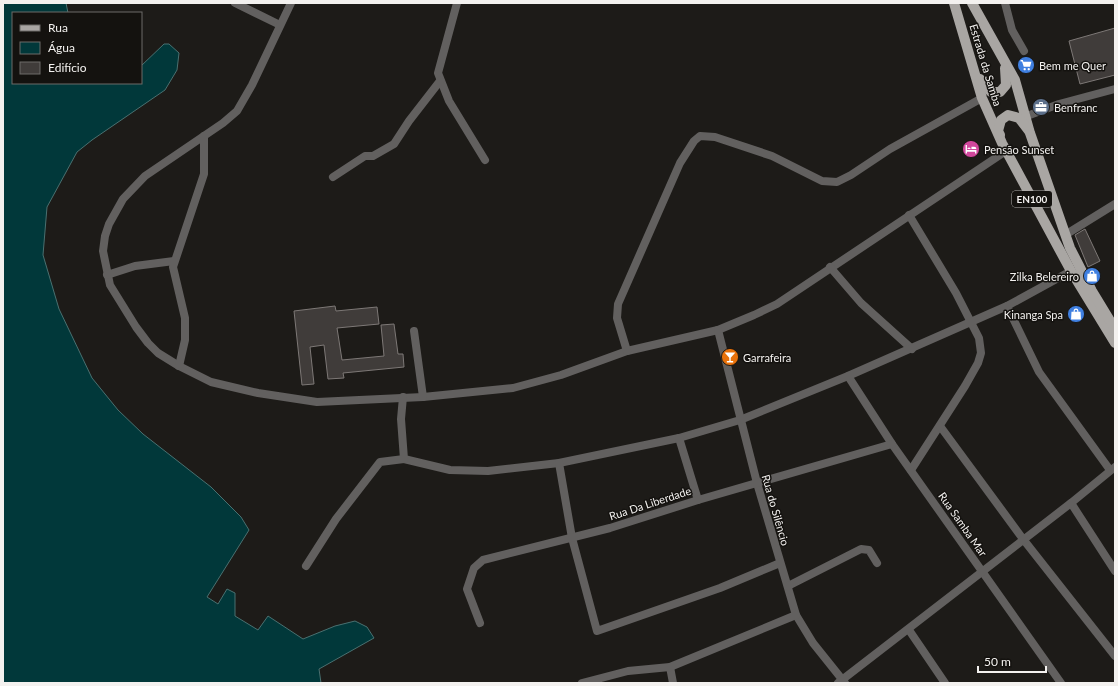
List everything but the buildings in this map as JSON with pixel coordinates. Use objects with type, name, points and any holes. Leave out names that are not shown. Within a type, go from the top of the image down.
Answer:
[{"type":"main road","name":"Estrada da Samba","points":[[954,3],[982,98],[1004,147],[1071,270],[1115,343]]},
{"type":"main road","name":"Estrada da Samba","points":[[972,3],[1000,50],[1015,80],[1027,116],[1030,133],[1065,235],[1092,290],[1114,324]]},
{"type":"main road","points":[[973,64],[987,89],[996,93],[1000,92],[1004,89],[1007,79],[1000,50]]},
{"type":"main road","points":[[1004,147],[998,131],[1001,120],[1008,115],[1019,118],[1030,133]]},
{"type":"street","points":[[235,3],[280,25]]},
{"type":"street","points":[[290,3],[252,84],[237,111],[223,123],[145,176],[123,199],[108,224],[103,251],[110,285],[136,328],[158,353],[179,366],[212,382],[258,392],[317,402],[423,397],[513,388],[561,375],[627,351],[718,330],[777,304],[909,215],[1004,147]]},
{"type":"street","points":[[457,3],[438,73],[449,101],[485,160]]},
{"type":"street","points":[[1005,3],[1012,30],[1024,52]]},
{"type":"street","points":[[334,178],[365,156],[373,156],[394,144],[409,121],[440,81]]},
{"type":"street","points":[[1027,116],[1059,104],[1115,89]]},
{"type":"street","points":[[627,351],[617,318],[618,304],[680,163],[694,141],[700,136],[715,137],[772,156],[822,182],[829,183],[851,175],[890,149],[982,98]]},
{"type":"street","points":[[179,366],[185,340],[184,318],[181,299],[174,274],[174,261],[204,174],[204,136]]},
{"type":"street","points":[[1065,235],[1115,204]]},
{"type":"street","points":[[909,215],[956,293],[969,322],[979,338],[981,345],[978,363],[940,426],[911,470]]},
{"type":"street","points":[[107,275],[135,266],[174,261]]},
{"type":"street","points":[[830,267],[862,304],[912,349]]},
{"type":"street","points":[[306,566],[336,519],[380,462],[404,459],[460,471],[488,471],[559,463],[679,438],[740,420],[912,349],[1007,306],[1071,270]]},
{"type":"street","points":[[842,682],[983,572],[1023,538],[1071,503],[1113,468],[1039,372],[1007,306]]},
{"type":"street","name":"Rua do Silêncio","points":[[718,330],[757,483],[796,615],[813,643],[842,682]]},
{"type":"street","points":[[414,331],[423,397]]},
{"type":"street","name":"Rua Samba Mar","points":[[848,376],[892,444],[1061,683]]},
{"type":"street","points":[[403,397],[401,419],[404,459]]},
{"type":"street","points":[[940,426],[1023,538],[1115,656]]},
{"type":"street","points":[[679,438],[698,500]]},
{"type":"street","name":"Rua Da Liberdade","points":[[480,623],[466,589],[478,563],[483,560],[610,528],[698,500],[892,444]]},
{"type":"street","points":[[559,463],[572,538],[597,632],[656,609],[720,588],[780,563]]},
{"type":"street","points":[[1071,503],[1115,571]]},
{"type":"street","points":[[788,586],[861,549],[869,550],[877,563]]},
{"type":"street","points":[[582,683],[605,680],[628,671],[670,667],[796,615]]},
{"type":"street","points":[[909,630],[945,683]]},
{"type":"street","points":[[670,667],[673,683]]},
{"type":"water","points":[[3,3],[66,3],[68,12],[12,12],[12,84],[142,84],[142,65],[164,44],[169,44],[179,53],[177,70],[165,90],[77,152],[47,207],[43,255],[59,309],[92,378],[118,410],[143,434],[211,487],[241,517],[249,530],[207,597],[218,604],[227,589],[235,593],[235,616],[258,630],[268,616],[303,639],[335,626],[355,621],[367,627],[374,638],[319,669],[321,683],[3,683]]},
{"type":"place","name":"Bem me Quer","points":[[1026,65]]},
{"type":"place","name":"Benfranc","points":[[1041,107]]},
{"type":"place","name":"Pensão Sunset","points":[[971,149]]},
{"type":"place","name":"Zilka Belereiro","points":[[1092,276]]},
{"type":"place","name":"Kinanga Spa","points":[[1076,314]]},
{"type":"place","name":"Garrafeira","points":[[730,357]]}]
